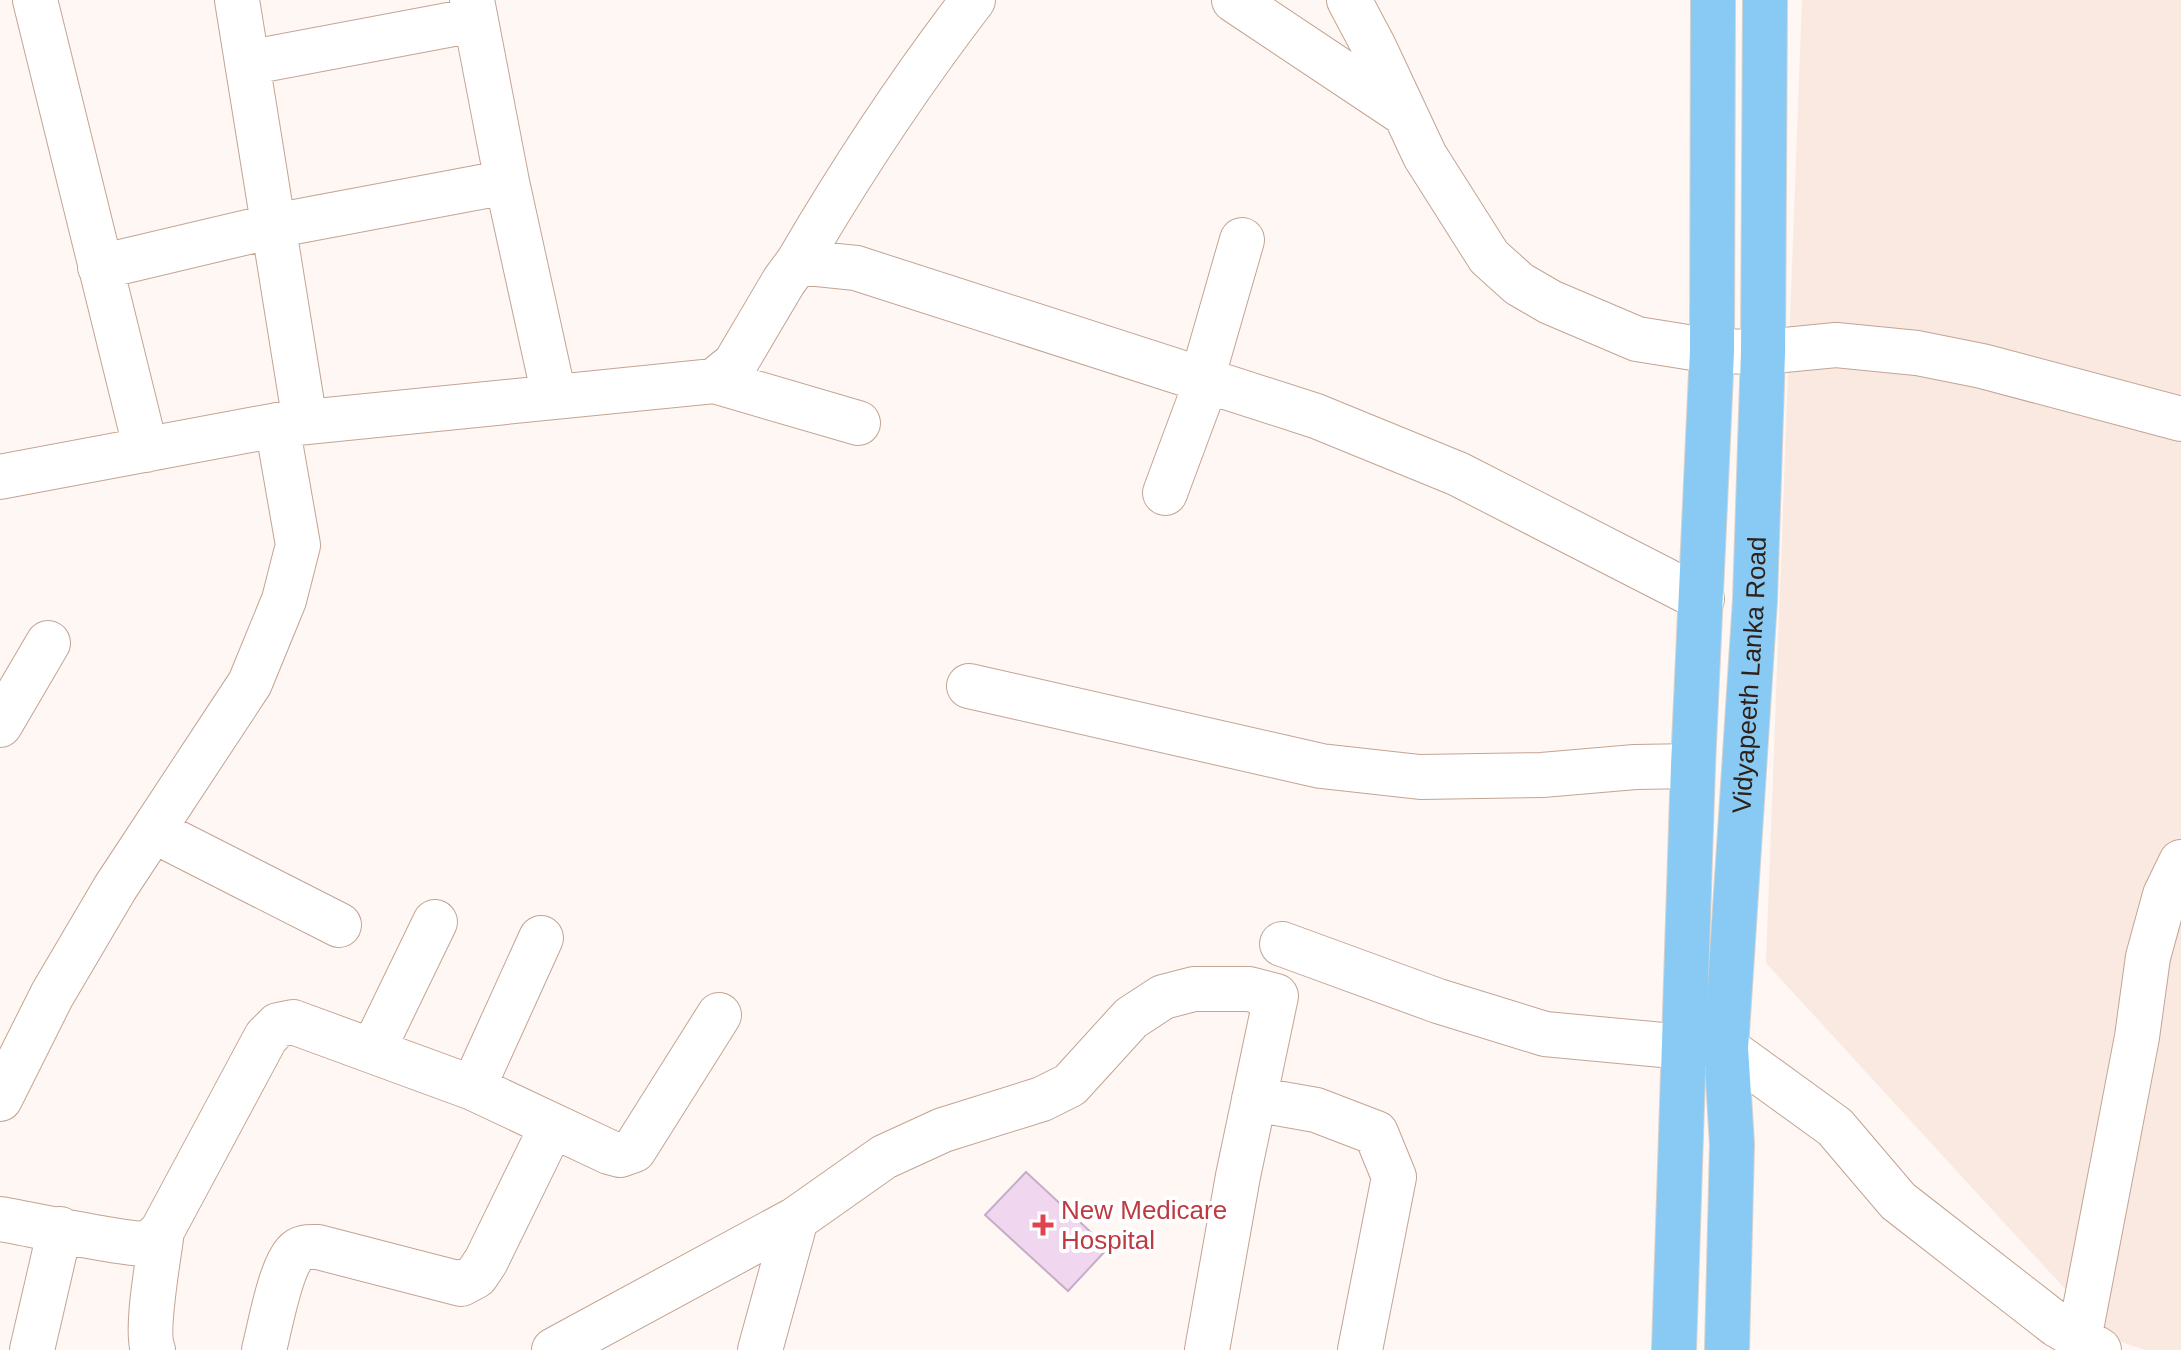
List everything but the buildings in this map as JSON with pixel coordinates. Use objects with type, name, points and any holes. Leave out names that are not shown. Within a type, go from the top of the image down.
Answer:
[{"type":"main road","name":"Vidyapeeth Lanka Road","points":[[1713,0],[1712,351],[1693,766],[1705,1048],[1732,1144],[1727,1350]]},
{"type":"main road","name":"Vidyapeeth Lanka Road","points":[[1674,1350],[1754,615],[1763,352],[1765,0]]},
{"type":"street","points":[[35,0],[146,450]]},
{"type":"street","points":[[0,1099],[52,995],[115,888],[250,683],[284,600],[298,545],[291,424],[273,226],[237,0]]},
{"type":"street","points":[[1234,0],[1405,115]]},
{"type":"street","points":[[1349,0],[1425,156],[1489,257],[1519,284],[1563,308],[1637,339],[1712,351],[1763,352],[1836,345],[1917,353],[1982,366],[2181,419]]},
{"type":"street","points":[[714,381],[735,364],[872,137],[971,1]]},
{"type":"street","points":[[247,63],[474,10],[507,182],[554,396]]},
{"type":"street","points":[[100,267],[273,226],[507,182]]},
{"type":"street","points":[[1165,493],[1204,380],[1242,240]]},
{"type":"street","points":[[798,262],[856,268],[1316,416],[1458,474],[1702,599]]},
{"type":"street","points":[[0,477],[291,424],[714,381],[858,423]]},
{"type":"street","points":[[0,725],[48,643]]},
{"type":"street","points":[[969,686],[1335,768],[1420,777],[1542,775],[1635,767],[1693,766]]},
{"type":"street","points":[[154,831],[339,925]]},
{"type":"street","points":[[1282,944],[1438,1001],[1545,1034],[1705,1048],[1835,1127],[1898,1201],[2085,1347],[2148,957],[2165,895],[2181,862]]},
{"type":"street","points":[[373,1050],[435,922]]},
{"type":"street","points":[[473,1088],[541,938]]},
{"type":"street","points":[[554,1350],[796,1219],[884,1157],[943,1130],[1042,1099],[1070,1085],[1131,1018],[1163,997],[1194,989],[1249,989],[1276,996],[1207,1350]]},
{"type":"street","points":[[0,1219],[131,1244],[147,1244],[162,1231],[266,1037],[278,1025],[293,1022],[473,1088],[620,1155],[634,1150],[719,1015]]},
{"type":"street","points":[[1254,1099],[1316,1110],[1376,1133],[1394,1177],[1360,1350]]},
{"type":"street","points":[[264,1350],[286,1269],[295,1253],[304,1247],[318,1247],[461,1284],[476,1276],[552,1126]]},
{"type":"street","points":[[760,1350],[796,1219]]},
{"type":"street","points":[[32,1350],[60,1229]]},
{"type":"street","points":[[153,1350],[152,1317],[162,1231]]},
{"type":"shaded area","points":[[1802,0],[2181,0],[2181,1350],[2145,1350],[2110,1338],[1766,963]]},
{"type":"place","name":"New Medicare Hospital","points":[[1043,1225]]}]
